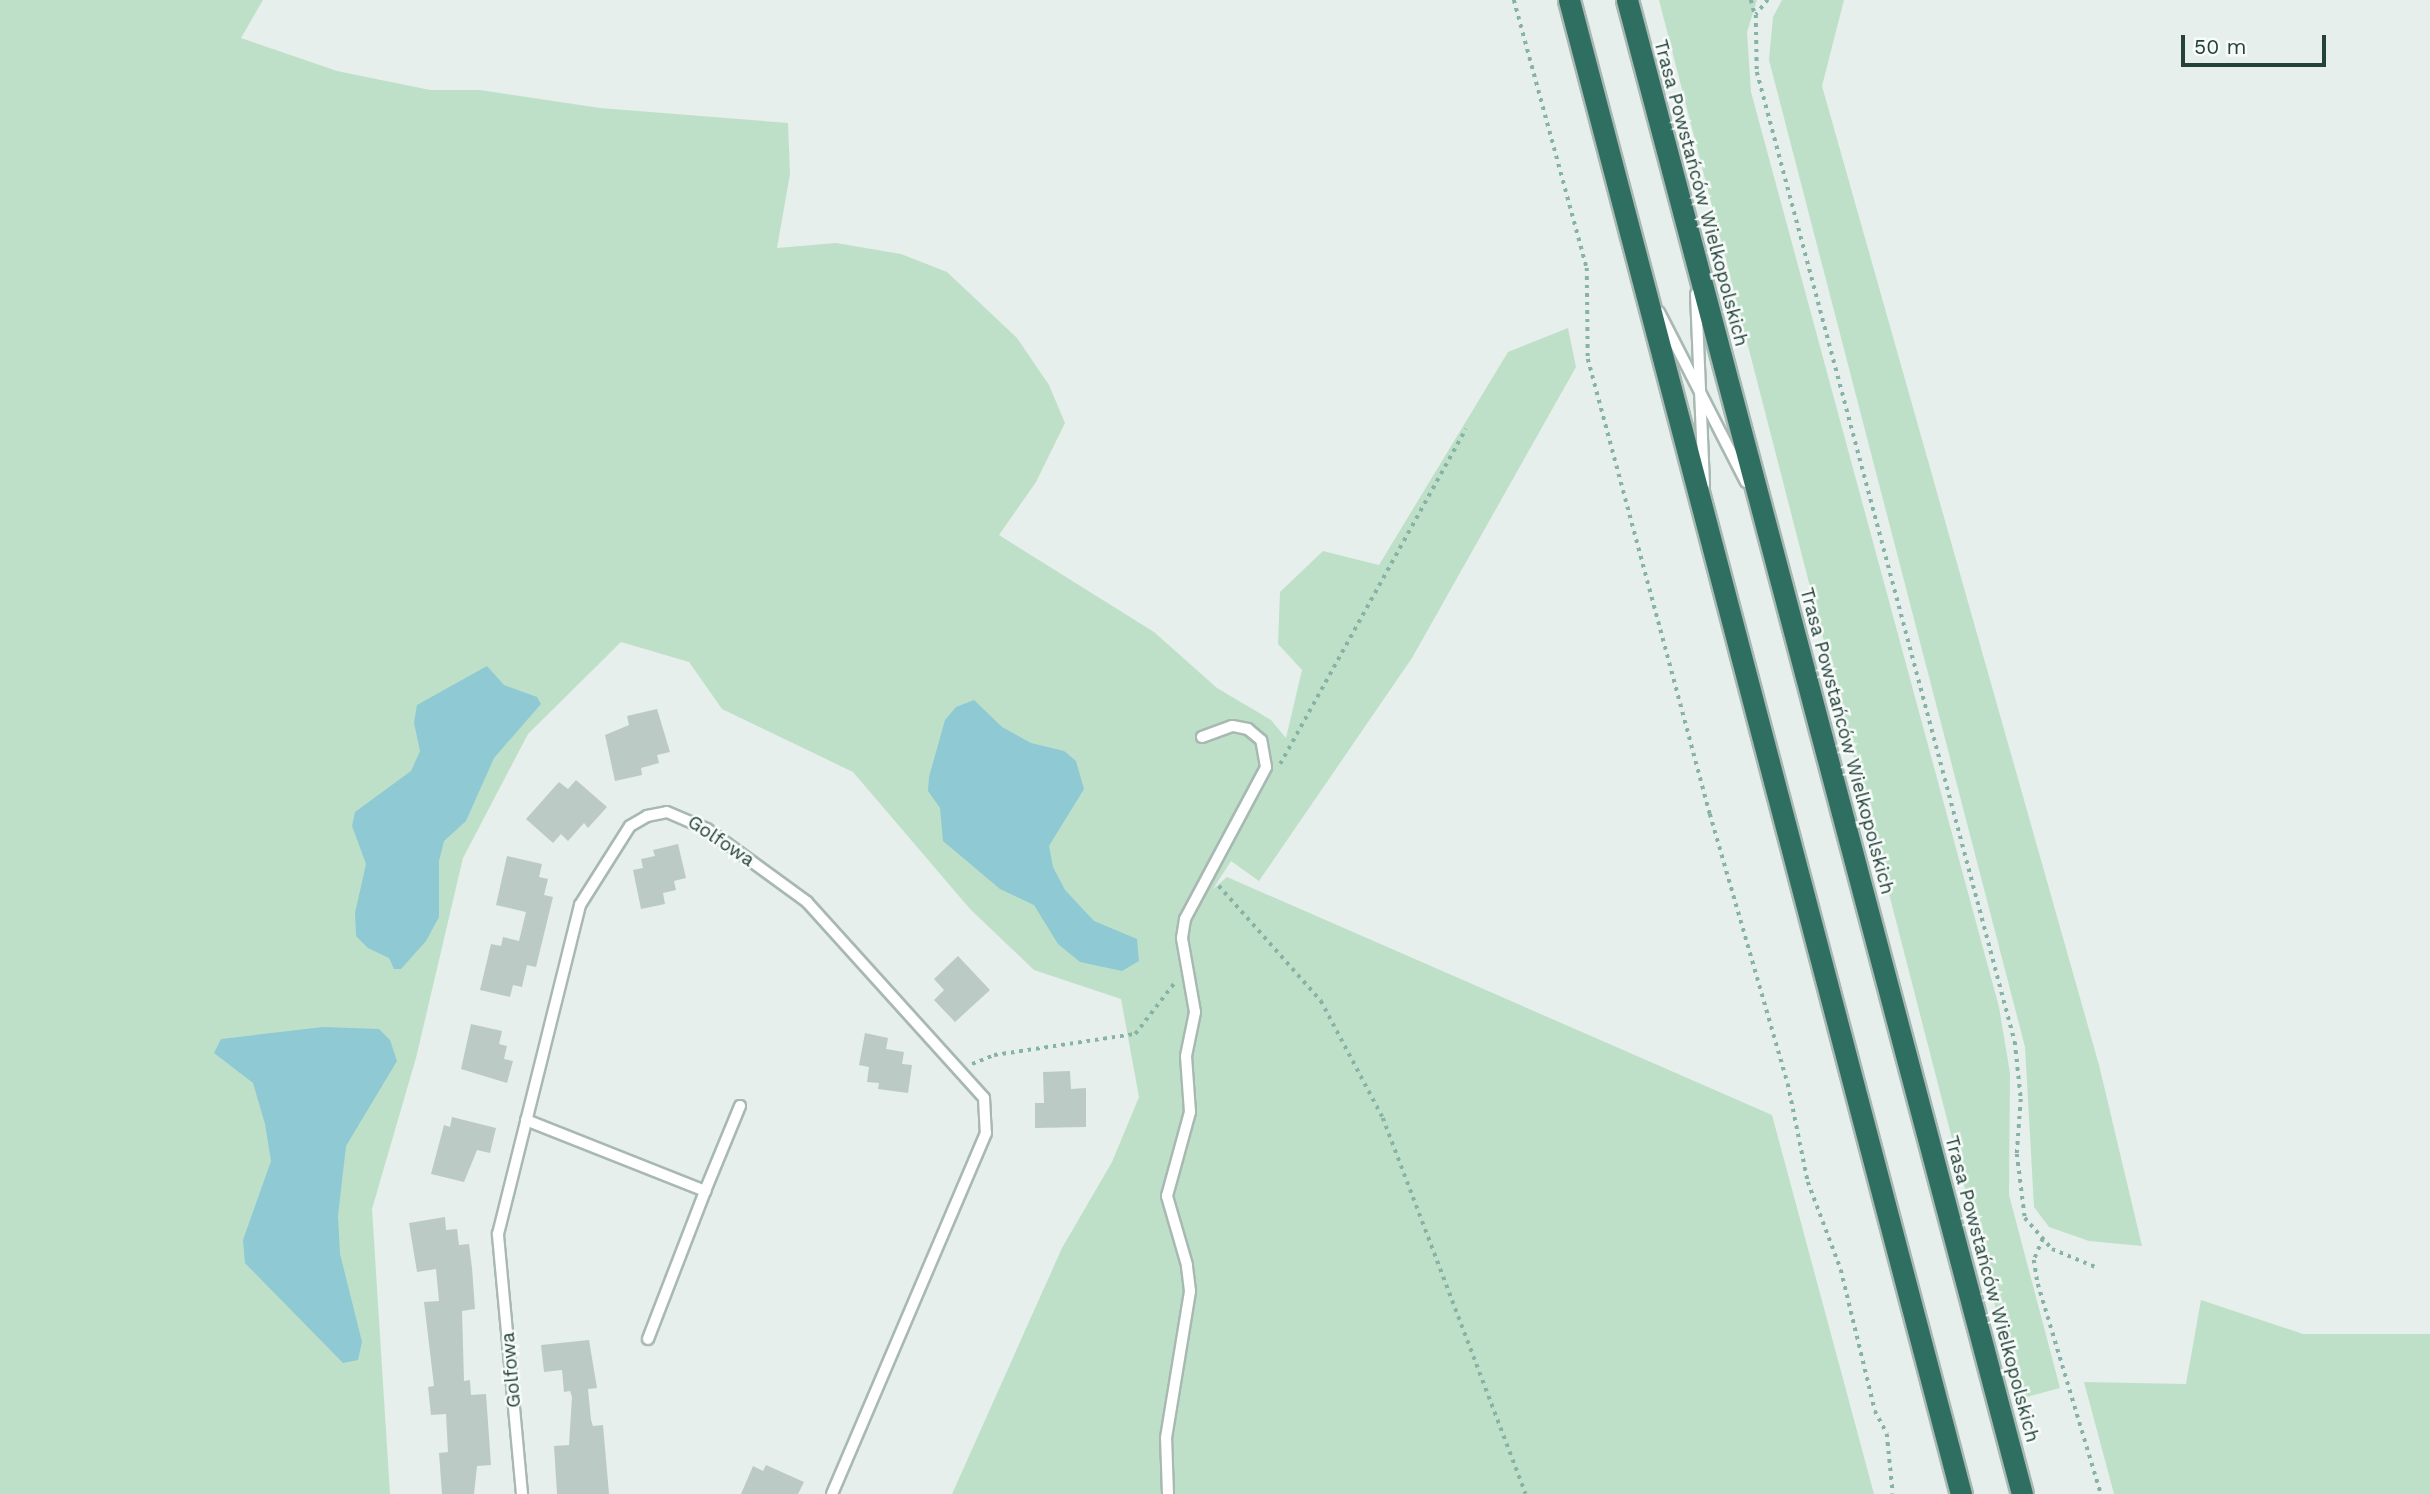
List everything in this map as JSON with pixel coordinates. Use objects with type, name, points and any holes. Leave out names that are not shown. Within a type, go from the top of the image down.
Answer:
[{"type":"highway","points":[[1569,0],[1706,531],[1961,1494]]},
{"type":"highway","name":"Trasa Powstańców Wielkopolskich","points":[[1627,0],[2022,1494]]},
{"type":"lane","points":[[1695,260],[1706,531]]},
{"type":"lane","points":[[1639,274],[1764,517]]},
{"type":"lane","points":[[1168,1494],[1166,1438],[1189,1312],[1188,1265],[1167,1196],[1190,1112],[1186,1056],[1195,1012],[1182,938],[1185,919],[1266,767],[1261,740],[1248,729],[1232,726],[1202,737]]},
{"type":"lane","name":"Golfowa","points":[[522,1494],[498,1234],[580,905],[630,826],[647,816],[667,812],[707,829],[807,902],[984,1098],[986,1133],[832,1494]]},
{"type":"lane","points":[[648,1339],[740,1107]]},
{"type":"lane","points":[[526,1120],[705,1191]]},
{"type":"path","points":[[1514,0],[1587,268],[1588,359],[1710,814],[1788,1084],[1808,1182],[1841,1270],[1875,1411],[1887,1434],[1893,1494]]},
{"type":"path","points":[[1751,0],[1756,15],[1757,72],[2015,1042],[2021,1099],[2017,1154],[2025,1218],[2052,1249],[2098,1268]]},
{"type":"path","points":[[1756,15],[1768,0]]},
{"type":"path","points":[[1273,775],[1466,429]]},
{"type":"path","points":[[1215,882],[1321,1001],[1383,1118],[1526,1494]]},
{"type":"path","points":[[960,1069],[994,1055],[1135,1034],[1187,965]]},
{"type":"path","points":[[2043,1239],[2034,1260],[2038,1284],[2101,1494]]},
{"type":"green space","points":[[0,0],[263,0],[241,38],[337,71],[430,90],[480,90],[600,108],[788,123],[790,174],[777,248],[836,243],[901,254],[947,272],[1017,338],[1049,385],[1065,423],[1036,482],[999,535],[1154,632],[1217,688],[1271,720],[1286,738],[1302,670],[1278,644],[1280,592],[1323,551],[1379,565],[1508,352],[1568,328],[1576,367],[1412,658],[1259,881],[1231,861],[1213,889],[1227,877],[1772,1115],[1874,1494],[952,1494],[1062,1248],[1112,1162],[1139,1097],[1121,999],[1034,970],[970,909],[853,772],[722,709],[689,662],[621,642],[528,734],[463,858],[416,1058],[372,1209],[390,1494],[0,1494]]},
{"type":"green space","points":[[1659,0],[1757,0],[1747,32],[1751,92],[1999,1007],[2010,1073],[2009,1195],[2060,1388],[2019,1399]]},
{"type":"green space","points":[[1782,0],[1844,0],[1822,86],[2099,1065],[2142,1246],[2089,1241],[2049,1227],[2034,1207],[2025,1047],[1769,60],[1773,17]]},
{"type":"green space","points":[[2201,1300],[2303,1334],[2430,1334],[2430,1494],[2114,1494],[2084,1382],[2186,1384]]},
{"type":"water","points":[[487,666],[504,685],[537,697],[541,704],[494,758],[466,821],[444,841],[439,861],[439,917],[426,941],[401,969],[394,969],[389,958],[368,948],[356,936],[355,913],[366,864],[352,826],[355,812],[411,771],[420,751],[414,723],[417,705]]},
{"type":"water","points":[[974,700],[1002,727],[1031,743],[1064,751],[1076,761],[1084,789],[1049,846],[1053,867],[1065,890],[1094,921],[1137,939],[1139,961],[1122,971],[1080,962],[1058,944],[1034,905],[1000,889],[943,841],[940,808],[928,791],[929,777],[945,720],[956,707]]},
{"type":"water","points":[[323,1027],[379,1029],[390,1040],[397,1061],[346,1146],[338,1216],[340,1254],[362,1342],[358,1360],[343,1363],[245,1263],[243,1240],[271,1161],[265,1124],[253,1083],[214,1053],[221,1039]]},
{"type":"building","points":[[657,709],[670,752],[657,755],[659,763],[641,768],[642,775],[615,781],[605,735],[629,725],[627,716]]},
{"type":"building","points":[[576,780],[607,807],[588,828],[584,823],[568,841],[561,834],[553,843],[526,819],[559,782],[568,789]]},
{"type":"building","points":[[678,844],[686,878],[674,881],[676,890],[663,893],[665,904],[641,909],[633,870],[643,868],[641,859],[655,856],[653,850]]},
{"type":"building","points":[[507,856],[542,864],[539,877],[548,879],[544,895],[553,897],[536,967],[527,965],[522,987],[513,985],[510,997],[480,990],[491,944],[501,946],[503,937],[519,941],[526,912],[496,905]]},
{"type":"building","points":[[958,956],[990,990],[955,1022],[934,1000],[944,990],[934,979]]},
{"type":"building","points":[[471,1024],[502,1031],[499,1044],[507,1046],[504,1059],[513,1061],[507,1083],[461,1069]]},
{"type":"building","points":[[865,1033],[888,1038],[886,1049],[904,1052],[902,1064],[912,1065],[908,1093],[878,1089],[879,1083],[867,1082],[869,1067],[859,1065]]},
{"type":"building","points":[[1070,1071],[1071,1089],[1086,1088],[1086,1127],[1035,1128],[1035,1103],[1044,1103],[1043,1072]]},
{"type":"building","points":[[452,1117],[496,1128],[490,1153],[477,1150],[464,1182],[431,1174],[444,1125],[450,1127]]},
{"type":"building","points":[[445,1217],[446,1230],[457,1229],[459,1245],[469,1244],[472,1268],[475,1309],[462,1311],[464,1381],[470,1380],[471,1395],[486,1394],[491,1465],[477,1466],[474,1494],[442,1494],[439,1453],[448,1452],[446,1414],[431,1415],[428,1387],[434,1386],[424,1302],[439,1301],[436,1269],[417,1272],[409,1223]]},
{"type":"building","points":[[589,1340],[597,1388],[588,1389],[591,1420],[593,1426],[603,1425],[609,1494],[557,1494],[554,1446],[569,1445],[572,1397],[570,1391],[564,1392],[562,1370],[544,1372],[541,1345]]},
{"type":"building","points":[[766,1465],[804,1482],[798,1494],[741,1494],[753,1466],[763,1471]]}]
